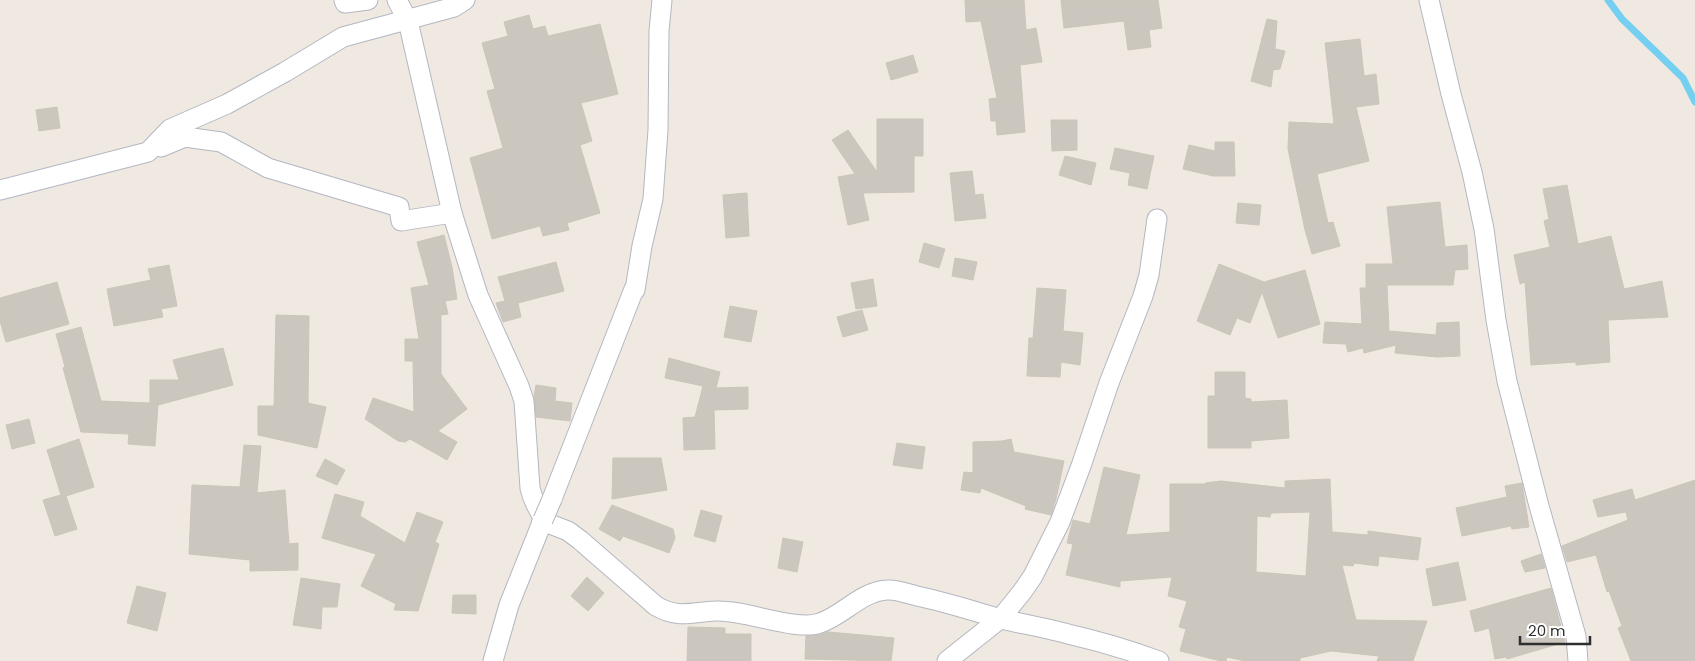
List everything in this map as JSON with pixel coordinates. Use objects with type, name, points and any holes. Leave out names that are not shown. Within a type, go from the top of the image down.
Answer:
[{"type":"street","points":[[344,0],[346,4],[368,0]]},
{"type":"street","points":[[396,0],[408,21],[452,213],[478,295],[524,401],[530,488],[539,512],[547,522],[542,521]]},
{"type":"street","points":[[148,152],[170,129],[227,104],[343,37],[408,21],[454,7],[465,0]]},
{"type":"street","points":[[493,661],[509,605],[635,290],[642,246],[653,199],[658,130],[659,31],[662,0]]},
{"type":"street","points":[[1429,0],[1472,172],[1484,229],[1496,320],[1507,381],[1541,514],[1576,636],[1578,661]]},
{"type":"street","points":[[0,190],[148,152],[184,137],[221,142],[268,168],[399,207],[401,221],[452,213]]},
{"type":"street","points":[[947,661],[1001,618],[1033,576],[1060,522],[1109,383],[1144,296],[1149,275],[1156,219]]},
{"type":"street","points":[[542,521],[568,531],[656,606],[668,613],[697,614],[716,610],[753,615],[806,626],[819,624],[832,618],[870,594],[888,590],[1109,644],[1159,661]]},
{"type":"building","points":[[965,0],[1024,0],[1026,30],[1036,28],[1042,62],[1020,65],[1025,132],[997,135],[996,121],[991,121],[989,99],[997,98],[981,21],[966,22]]},
{"type":"building","points":[[1061,0],[1158,0],[1162,28],[1149,30],[1151,47],[1128,50],[1124,21],[1064,28]]},
{"type":"building","points":[[529,15],[533,29],[545,26],[548,36],[600,24],[618,94],[581,103],[592,141],[580,145],[600,213],[567,223],[569,230],[543,236],[540,226],[492,239],[470,158],[503,148],[487,91],[495,89],[482,43],[508,36],[504,22]]},
{"type":"building","points":[[1267,19],[1277,21],[1275,49],[1285,51],[1280,69],[1273,70],[1271,87],[1251,81]]},
{"type":"building","points":[[1360,39],[1364,76],[1376,74],[1379,104],[1356,107],[1369,161],[1317,174],[1328,223],[1333,222],[1340,246],[1312,254],[1288,149],[1289,122],[1334,124],[1325,43]]},
{"type":"building","points":[[913,55],[918,72],[891,80],[886,63]]},
{"type":"building","points":[[57,107],[60,128],[39,131],[36,110]]},
{"type":"building","points":[[877,119],[923,119],[923,156],[914,156],[914,192],[863,193],[869,220],[848,225],[838,177],[855,174],[832,140],[848,130],[877,172]]},
{"type":"building","points":[[1051,120],[1077,120],[1077,150],[1052,151]]},
{"type":"building","points":[[1215,142],[1234,142],[1235,176],[1213,176],[1183,169],[1189,145],[1215,151]]},
{"type":"building","points":[[1115,148],[1154,156],[1147,189],[1128,185],[1130,173],[1110,169]]},
{"type":"building","points":[[1065,156],[1096,163],[1091,185],[1059,175]]},
{"type":"building","points":[[972,171],[975,195],[983,194],[986,218],[955,221],[950,173]]},
{"type":"building","points":[[1567,185],[1578,244],[1611,236],[1624,289],[1662,281],[1668,317],[1608,320],[1610,362],[1576,365],[1576,362],[1531,365],[1525,282],[1520,284],[1514,255],[1550,247],[1544,221],[1549,219],[1543,189]]},
{"type":"building","points":[[747,193],[749,236],[726,238],[723,195]]},
{"type":"building","points":[[1440,202],[1445,247],[1467,245],[1468,269],[1455,270],[1453,285],[1387,285],[1389,331],[1436,335],[1437,323],[1459,322],[1460,356],[1437,357],[1395,353],[1396,345],[1364,353],[1363,348],[1348,352],[1346,344],[1323,343],[1325,322],[1362,324],[1360,288],[1366,288],[1366,264],[1393,264],[1387,207]]},
{"type":"building","points":[[1238,203],[1261,205],[1259,225],[1236,223]]},
{"type":"building","points":[[444,235],[457,299],[445,301],[448,314],[441,315],[441,374],[467,409],[438,431],[457,442],[447,460],[410,439],[405,442],[398,441],[365,419],[373,398],[414,412],[413,361],[405,361],[405,339],[419,339],[411,288],[429,285],[417,242]]},
{"type":"building","points":[[924,243],[945,249],[939,268],[919,262]]},
{"type":"building","points":[[955,258],[977,262],[973,280],[952,276]]},
{"type":"building","points":[[556,262],[564,291],[518,303],[521,317],[503,322],[496,303],[505,301],[498,277]]},
{"type":"building","points":[[1219,264],[1264,282],[1305,270],[1320,324],[1278,338],[1262,292],[1250,323],[1237,318],[1230,335],[1197,321]]},
{"type":"building","points":[[169,265],[177,306],[161,309],[163,317],[114,326],[107,289],[151,280],[148,269]]},
{"type":"building","points":[[873,279],[877,306],[856,309],[851,283]]},
{"type":"building","points":[[57,282],[69,324],[6,342],[0,321],[0,298]]},
{"type":"building","points":[[1037,288],[1066,290],[1063,331],[1083,333],[1080,365],[1061,362],[1060,377],[1027,376],[1029,338],[1033,338]]},
{"type":"building","points":[[730,306],[757,311],[751,342],[724,337]]},
{"type":"building","points":[[862,310],[868,330],[843,337],[837,317]]},
{"type":"building","points":[[276,315],[309,316],[308,403],[326,407],[317,448],[258,435],[258,406],[274,406]]},
{"type":"building","points":[[81,327],[101,401],[150,403],[150,380],[179,380],[173,360],[223,348],[233,385],[158,405],[155,446],[128,444],[129,434],[81,432],[63,368],[65,367],[56,334]]},
{"type":"building","points":[[669,358],[720,372],[716,388],[748,387],[748,409],[714,410],[715,449],[684,450],[683,418],[695,417],[703,386],[665,378]]},
{"type":"building","points":[[1215,372],[1245,372],[1245,398],[1251,399],[1251,402],[1287,400],[1289,438],[1251,441],[1251,448],[1208,448],[1208,396],[1215,396]]},
{"type":"building","points":[[536,385],[556,388],[555,401],[572,403],[570,421],[536,417],[534,396]]},
{"type":"building","points":[[29,419],[35,443],[12,449],[6,425]]},
{"type":"building","points":[[79,439],[94,487],[66,496],[77,529],[55,536],[43,500],[61,495],[47,450]]},
{"type":"building","points":[[1011,439],[1014,452],[1064,461],[1051,515],[1025,509],[1026,506],[981,488],[980,493],[961,490],[964,472],[973,473],[973,442]]},
{"type":"building","points":[[897,443],[925,447],[922,469],[893,465]]},
{"type":"building","points":[[244,445],[261,446],[257,493],[285,490],[289,544],[298,543],[298,570],[250,571],[250,560],[189,554],[192,485],[240,487]]},
{"type":"building","points":[[613,458],[661,458],[667,490],[612,499]]},
{"type":"building","points":[[325,459],[345,470],[337,485],[316,476]]},
{"type":"building","points":[[1104,467],[1140,475],[1126,535],[1170,532],[1170,484],[1206,484],[1221,481],[1285,488],[1285,481],[1330,479],[1332,532],[1368,535],[1368,531],[1421,538],[1418,560],[1379,556],[1378,566],[1354,563],[1353,566],[1342,565],[1356,620],[1427,621],[1413,661],[1377,661],[1379,656],[1331,651],[1300,658],[1300,661],[1245,661],[1227,657],[1226,661],[1221,661],[1180,651],[1186,629],[1179,627],[1187,601],[1168,596],[1172,577],[1120,581],[1120,587],[1066,575],[1073,544],[1067,543],[1073,520],[1090,524]],"holes":[[[1310,512],[1306,576],[1256,572],[1257,516],[1270,517],[1271,513]]]},
{"type":"building","points":[[1695,480],[1695,661],[1631,661],[1618,628],[1622,626],[1609,591],[1607,592],[1596,555],[1567,562],[1562,546],[1628,520],[1626,512],[1598,517],[1593,500],[1632,489],[1635,500]]},
{"type":"building","points":[[1522,483],[1529,527],[1512,529],[1511,526],[1462,536],[1456,508],[1507,497],[1505,486]]},
{"type":"building","points":[[335,494],[364,502],[360,516],[405,543],[417,512],[443,522],[435,542],[439,544],[418,611],[394,610],[396,604],[361,586],[376,554],[322,538]]},
{"type":"building","points":[[612,505],[673,529],[675,538],[669,553],[623,536],[620,541],[599,529]]},
{"type":"building","points":[[701,510],[722,516],[715,542],[694,536]]},
{"type":"building","points":[[783,538],[803,542],[797,572],[778,568]]},
{"type":"building","points":[[1541,554],[1545,568],[1525,572],[1521,561]]},
{"type":"building","points":[[1458,562],[1466,600],[1433,606],[1426,569]]},
{"type":"building","points":[[587,577],[604,593],[588,611],[571,596]]},
{"type":"building","points":[[301,578],[340,584],[337,607],[322,607],[321,629],[293,625]]},
{"type":"building","points":[[137,586],[166,593],[157,631],[127,623]]},
{"type":"building","points":[[1551,588],[1565,642],[1507,659],[1506,657],[1495,659],[1489,628],[1475,632],[1470,611]]},
{"type":"building","points":[[453,595],[476,595],[476,614],[452,613]]},
{"type":"building","points":[[688,627],[725,628],[725,634],[751,634],[751,661],[687,661]]},
{"type":"building","points":[[829,632],[894,638],[891,661],[805,659],[806,636]]},
{"type":"waterway","points":[[1608,0],[1622,19],[1683,78],[1695,102]]}]
